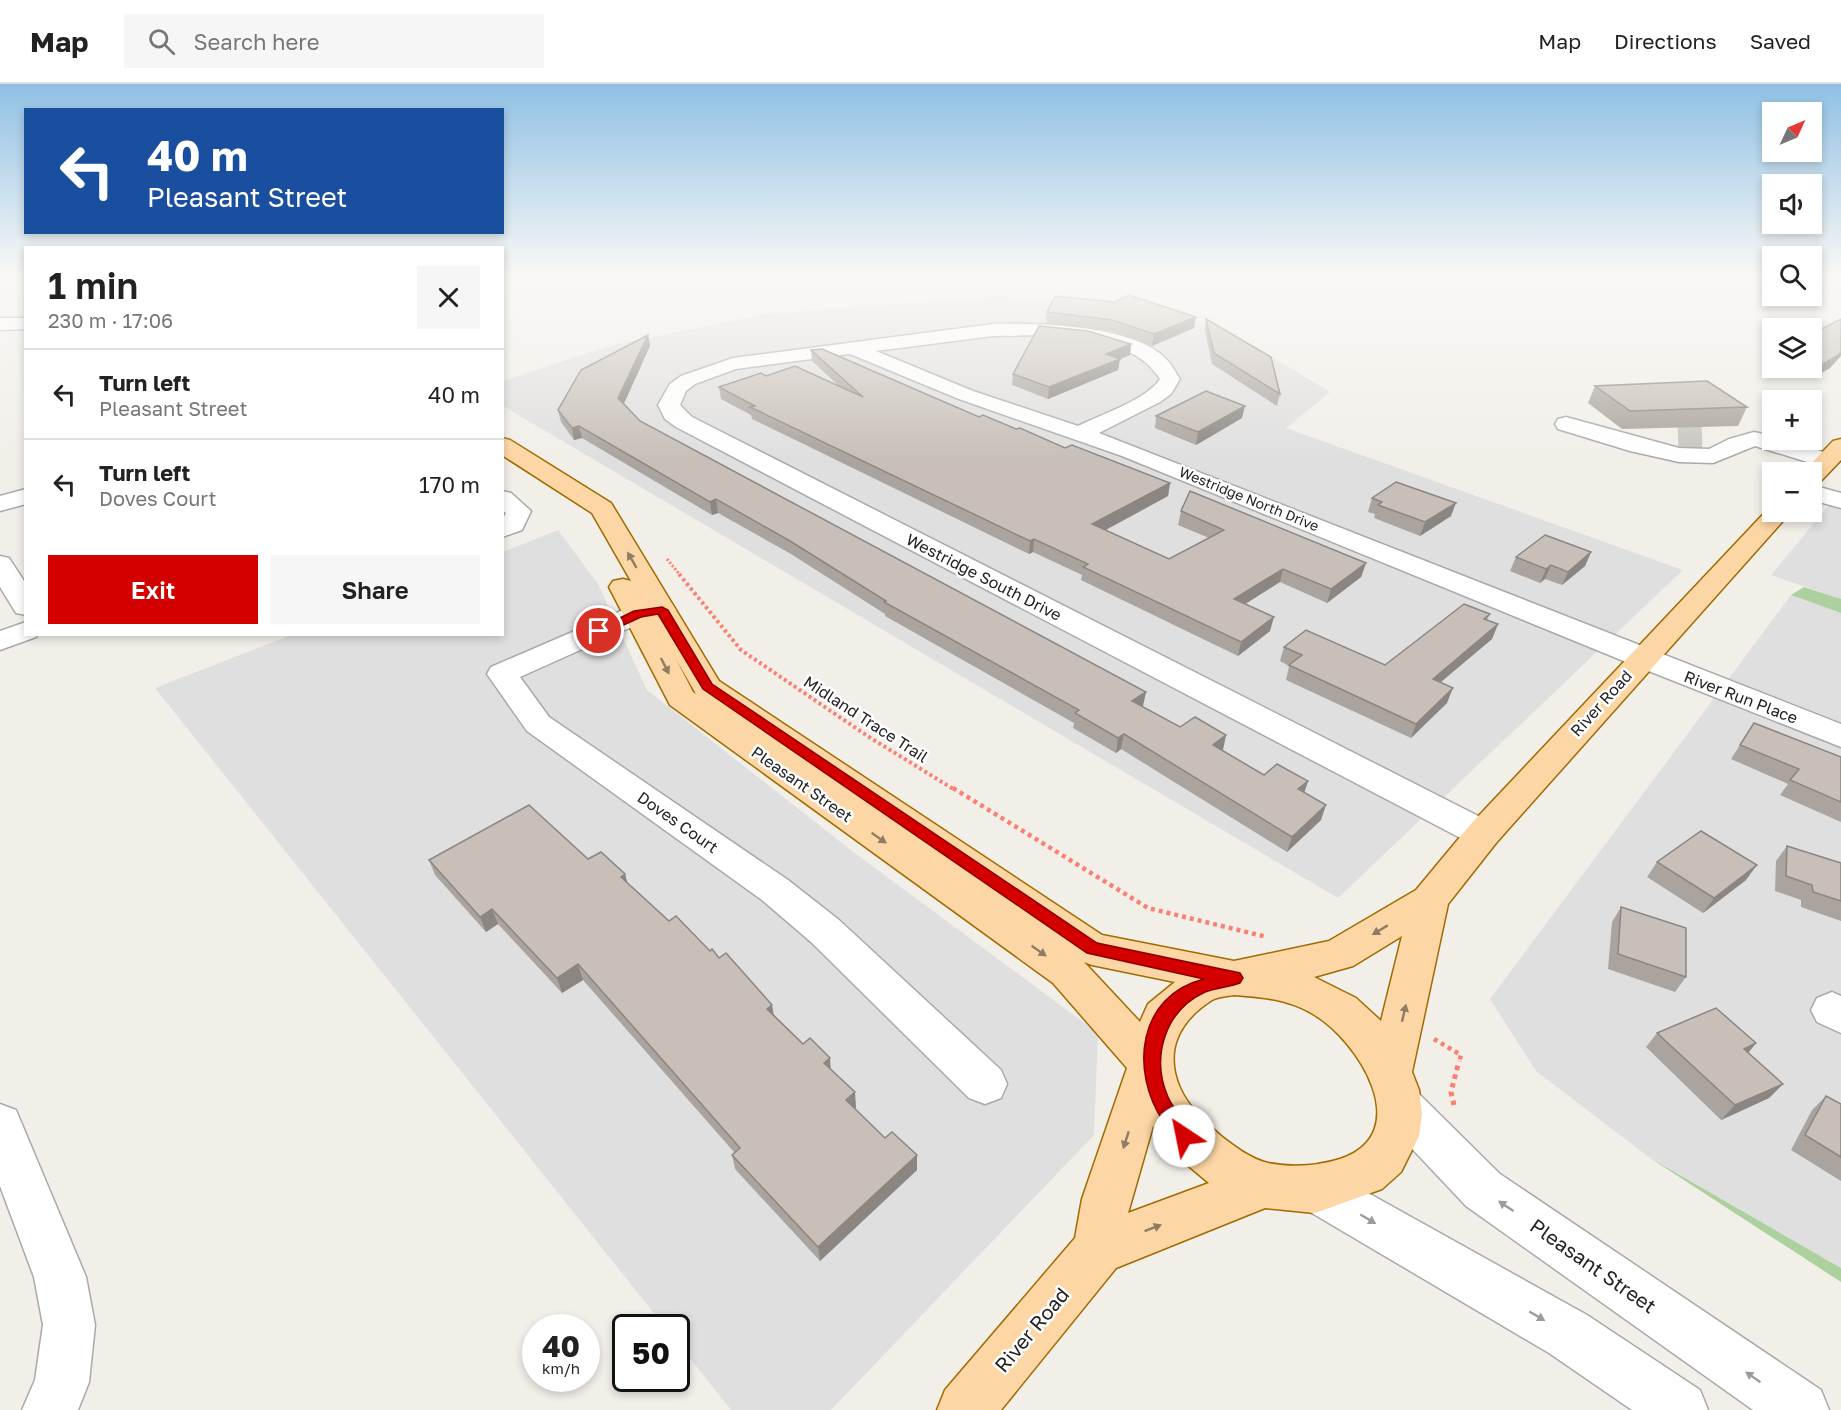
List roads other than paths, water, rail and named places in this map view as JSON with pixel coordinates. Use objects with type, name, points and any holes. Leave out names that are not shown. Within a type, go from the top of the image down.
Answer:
[{"type":"main road","name":"Pleasant Street","points":[[504,446],[602,508],[650,612],[681,698],[1067,971],[1151,1064]]},
{"type":"main road","name":"Pleasant Street","points":[[504,466],[585,519],[650,612],[707,687],[1092,949],[1234,978]]},
{"type":"main road","name":"River Road","points":[[1151,1064],[1155,1031],[1173,1004],[1200,986],[1339,955],[1430,900],[1483,834],[1642,658],[1770,522]]},
{"type":"main road","name":"River Road","points":[[965,1410],[1098,1250],[1263,1186],[1306,1192],[1346,1185],[1377,1166],[1395,1138],[1395,1087],[1403,1019],[1430,900]]},
{"type":"main road","points":[[1234,978],[1271,980],[1308,991],[1334,1006],[1371,1038],[1395,1087]]},
{"type":"main road","points":[[1151,1064],[1160,1101],[1184,1136],[1219,1166],[1263,1186]]},
{"type":"main road","points":[[1098,1250],[1106,1199],[1151,1064]]},
{"type":"street","points":[[852,348],[954,336]]},
{"type":"street","points":[[1077,435],[1153,398],[1164,390],[1170,379],[1159,360],[1145,352],[1112,340],[1085,336]]},
{"type":"street","name":"Westridge North Drive","points":[[852,348],[966,395],[1077,435],[1130,451],[1642,658]]},
{"type":"street","name":"Westridge South Drive","points":[[852,348],[756,360],[713,369],[688,380],[677,388],[669,405],[673,414],[684,423],[1483,834]]},
{"type":"street","points":[[1566,424],[1638,447],[1679,455],[1713,456],[1737,444],[1754,439],[1762,428]]},
{"type":"street","points":[[1707,437],[1754,439],[1775,443],[1827,461]]},
{"type":"street","points":[[1638,447],[1678,438]]},
{"type":"street","points":[[1822,495],[1841,501]]},
{"type":"street","points":[[0,504],[24,497]]},
{"type":"street","points":[[504,500],[519,511],[513,525],[504,528]]},
{"type":"street","points":[[0,564],[24,604]]},
{"type":"street","name":"Doves Court","points":[[650,612],[502,674],[538,724],[775,890],[825,931],[985,1084]]},
{"type":"street","points":[[0,641],[24,632]]},
{"type":"street","name":"River Run Place","points":[[1642,658],[1841,736]]},
{"type":"street","name":"Pleasant Street","points":[[1395,1087],[1483,1190],[1801,1410]]},
{"type":"street","points":[[0,1125],[60,1277],[69,1325],[62,1382],[50,1410]]},
{"type":"street","points":[[1317,1190],[1568,1334],[1680,1410]]},
{"type":"tunnel","points":[[1678,438],[1707,437]]}]
